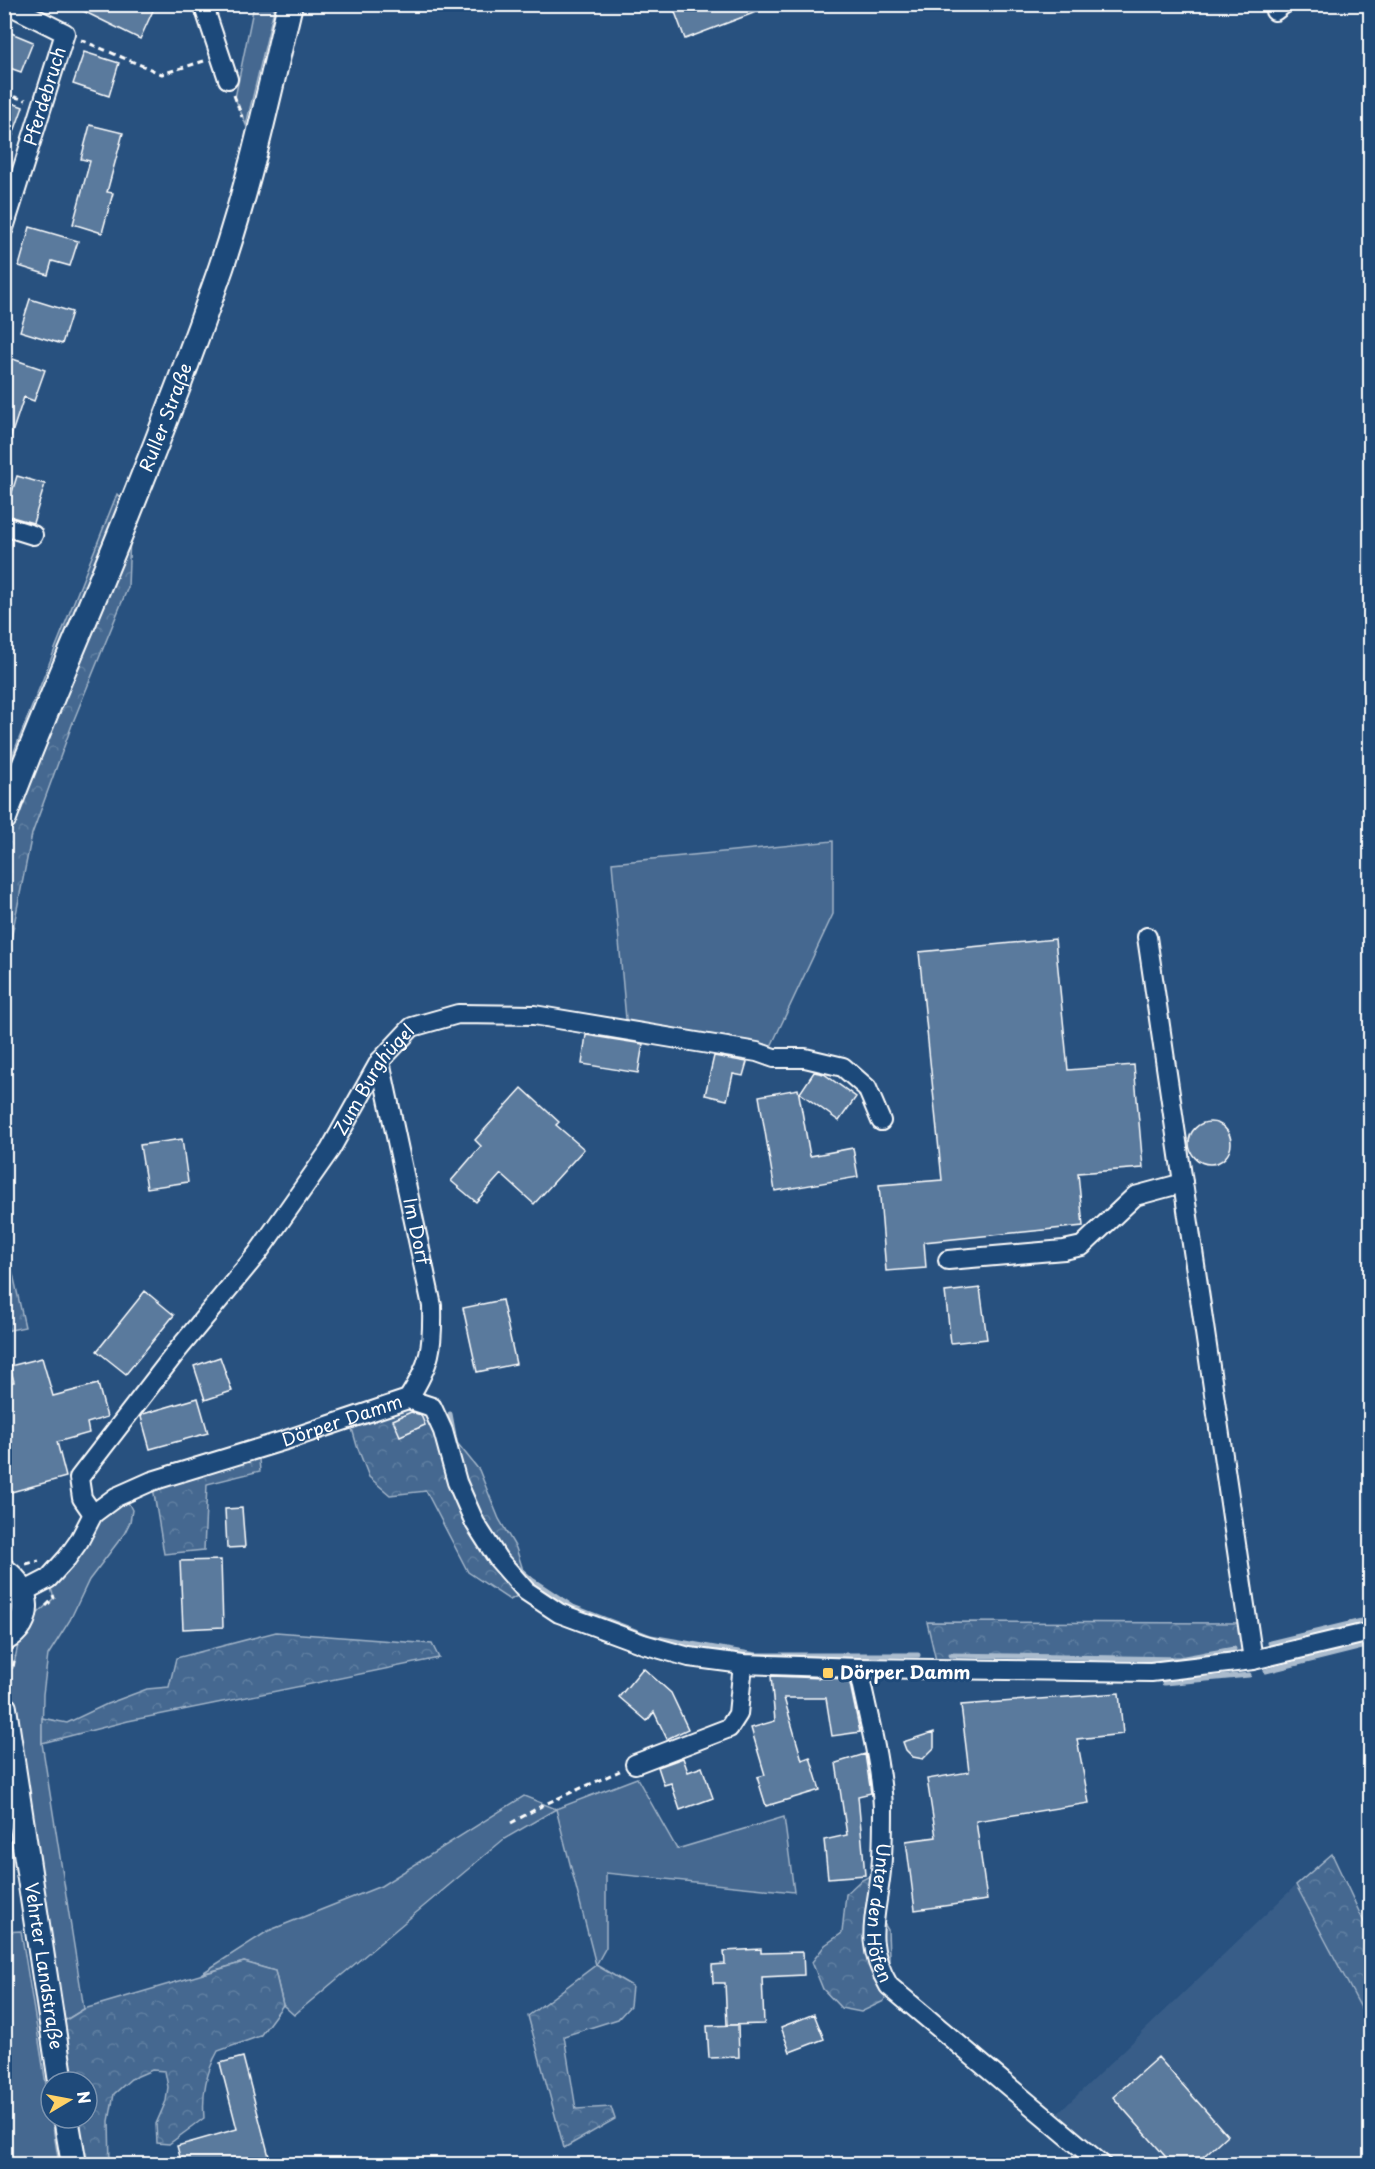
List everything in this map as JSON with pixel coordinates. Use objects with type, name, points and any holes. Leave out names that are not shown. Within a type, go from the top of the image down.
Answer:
[{"type":"main road","name":"Ruller Straße","points":[[4,818],[170,410],[222,267],[254,157],[290,4]]},
{"type":"main road","points":[[4,1571],[15,1579],[23,1592],[25,1610],[17,1629],[4,1639]]},
{"type":"main road","name":"Vehrter Landstraße","points":[[4,1708],[59,2070]]},
{"type":"main road","points":[[68,2130],[74,2164]]},
{"type":"street","points":[[7,4],[65,33]]},
{"type":"street","points":[[203,4],[228,79]]},
{"type":"street","name":"Pferdebruch","points":[[4,228],[65,33]]},
{"type":"street","points":[[4,526],[33,536]]},
{"type":"street","points":[[1147,937],[1253,1660]]},
{"type":"street","name":"Zum Burghügel","points":[[93,1514],[82,1497],[79,1478],[177,1351],[257,1254],[330,1150],[380,1061],[412,1027],[458,1014],[534,1015],[757,1052],[774,1058],[805,1058],[843,1067],[867,1088],[881,1121]]},
{"type":"street","name":"Im Dorf","points":[[380,1061],[432,1306],[429,1361],[408,1399]]},
{"type":"street","points":[[948,1260],[1064,1250],[1082,1246],[1135,1196],[1183,1184]]},
{"type":"street","name":"Dörper Damm","points":[[23,1592],[48,1579],[79,1541],[93,1514],[116,1497],[152,1481],[286,1440],[408,1399],[432,1407],[443,1431],[457,1482],[475,1524],[498,1559],[526,1591],[559,1613],[643,1644],[689,1657],[743,1664],[858,1668],[1151,1672],[1253,1660],[1371,1632]]},
{"type":"street","points":[[635,1764],[729,1728],[738,1714],[743,1664]]},
{"type":"street","name":"Unter den Höfen","points":[[858,1668],[873,1740],[883,1806],[881,1870],[872,1936],[878,1967],[889,1986],[1101,2164]]},
{"type":"path","points":[[65,33],[162,74],[220,56]]},
{"type":"path","points":[[228,79],[246,125]]},
{"type":"path","points":[[4,94],[42,105]]},
{"type":"path","points":[[511,1823],[545,1804],[635,1764]]},
{"type":"shaded area","points":[[1296,1885],[1370,2025],[1370,2164],[1101,2164],[1049,2122]]},
{"type":"green space","points":[[254,5],[275,5],[246,125],[235,98]]},
{"type":"green space","points":[[117,494],[131,508],[128,587],[73,722],[32,834],[5,969],[5,774]]},
{"type":"green space","points":[[833,841],[833,914],[767,1055],[627,1030],[612,863]]},
{"type":"green space","points":[[8,1252],[25,1327],[5,1331],[4,1253]]},
{"type":"green space","points":[[408,1399],[454,1439],[479,1470],[499,1519],[516,1548],[522,1567],[526,1591],[510,1600],[468,1572],[426,1491],[390,1495],[369,1477],[349,1418]]},
{"type":"green space","points":[[258,1448],[260,1471],[207,1484],[204,1550],[164,1554],[152,1481]]},
{"type":"green space","points":[[116,1497],[128,1502],[132,1510],[130,1522],[124,1534],[89,1580],[70,1620],[48,1655],[43,1694],[42,1743],[84,2009],[53,2028],[5,1708],[4,1669],[13,1668],[18,1645],[29,1632],[37,1614],[54,1598],[48,1579]]},
{"type":"green space","points":[[4,1585],[10,1596],[12,1610],[4,1624]]},
{"type":"green space","points":[[927,1622],[1247,1623],[1253,1660],[938,1669]]},
{"type":"green space","points":[[276,1632],[432,1644],[439,1658],[128,1721],[42,1743],[42,1718],[67,1723],[107,1704],[147,1689],[169,1687],[176,1658]]},
{"type":"green space","points":[[637,1778],[677,1849],[784,1817],[794,1892],[606,1873],[606,1947],[596,1965],[556,1809]]},
{"type":"green space","points":[[524,1796],[556,1809],[504,1839],[294,2015],[283,2005],[275,1971],[244,1962],[201,1974],[268,1931],[381,1886]]},
{"type":"green space","points":[[1332,1854],[1370,1935],[1370,2025],[1296,1885]]},
{"type":"green space","points":[[881,1870],[875,1909],[888,1930],[889,1986],[884,2001],[861,2012],[841,2008],[823,1989],[812,1962],[825,1945],[842,1933],[846,1894],[860,1881]]},
{"type":"green space","points":[[21,1931],[44,2070],[39,2070],[39,2130],[53,2130],[59,2164],[5,2164],[5,1932]]},
{"type":"green space","points":[[244,1962],[275,1971],[283,2005],[260,2036],[218,2051],[210,2067],[206,2083],[204,2118],[169,2144],[157,2143],[156,2124],[166,2101],[168,2087],[165,2071],[152,2070],[131,2079],[114,2094],[109,2121],[110,2164],[74,2164],[68,2130],[99,2130],[99,2070],[59,2070],[53,2028],[84,2009]]},
{"type":"green space","points":[[596,1965],[632,1986],[630,2006],[618,2019],[564,2036],[576,2109],[611,2107],[615,2119],[564,2148],[528,2016]]},
{"type":"building","points":[[69,4],[156,4],[140,39]]},
{"type":"building","points":[[672,4],[772,4],[772,6],[685,39]]},
{"type":"building","points":[[4,30],[33,42],[21,72],[4,66]]},
{"type":"building","points":[[84,52],[119,63],[109,96],[73,84]]},
{"type":"building","points":[[4,100],[23,107],[6,154],[4,153]]},
{"type":"building","points":[[90,125],[123,133],[107,192],[113,193],[102,233],[73,224],[90,161],[81,159]]},
{"type":"building","points":[[30,227],[78,241],[70,266],[52,261],[48,275],[19,266]]},
{"type":"building","points":[[30,299],[72,312],[62,344],[20,331]]},
{"type":"building","points":[[4,356],[45,370],[34,401],[24,397],[7,448],[4,448]]},
{"type":"building","points":[[17,476],[45,484],[33,523],[5,515]]},
{"type":"building","points":[[1055,939],[1068,1070],[1134,1065],[1143,1168],[1078,1173],[1083,1226],[924,1242],[926,1268],[886,1271],[879,1185],[942,1180],[919,952]]},
{"type":"building","points":[[586,1035],[643,1044],[638,1073],[582,1064]]},
{"type":"building","points":[[714,1056],[747,1062],[743,1076],[733,1074],[727,1100],[705,1095]]},
{"type":"building","points":[[814,1072],[824,1074],[856,1097],[839,1121],[800,1093]]},
{"type":"building","points":[[522,1088],[559,1122],[556,1125],[584,1149],[534,1204],[501,1174],[476,1202],[451,1181],[481,1146],[475,1140]]},
{"type":"building","points":[[798,1089],[810,1156],[853,1148],[858,1177],[775,1191],[759,1096]]},
{"type":"building","points":[[1210,1122],[1225,1128],[1231,1143],[1225,1158],[1210,1164],[1195,1158],[1189,1143],[1195,1128]]},
{"type":"building","points":[[182,1139],[188,1182],[147,1188],[140,1145]]},
{"type":"building","points":[[980,1288],[987,1339],[951,1343],[945,1292]]},
{"type":"building","points":[[145,1291],[174,1315],[126,1374],[97,1351]]},
{"type":"building","points":[[502,1300],[516,1364],[477,1372],[463,1308]]},
{"type":"building","points":[[220,1357],[232,1391],[205,1400],[194,1366]]},
{"type":"building","points":[[42,1358],[53,1396],[98,1384],[107,1417],[87,1423],[89,1433],[57,1442],[66,1477],[4,1494],[4,1384],[14,1382],[10,1366]]},
{"type":"building","points":[[198,1398],[208,1433],[150,1449],[141,1417],[143,1414]]},
{"type":"building","points":[[411,1412],[421,1415],[425,1425],[400,1436],[393,1420]]},
{"type":"building","points":[[242,1508],[245,1547],[227,1548],[225,1509]]},
{"type":"building","points":[[221,1560],[223,1627],[183,1629],[180,1561]]},
{"type":"building","points":[[643,1668],[671,1693],[688,1729],[667,1739],[654,1712],[647,1721],[619,1697]]},
{"type":"building","points":[[771,1676],[849,1679],[860,1732],[832,1736],[826,1698],[784,1698],[802,1760],[810,1757],[820,1790],[766,1806],[757,1777],[765,1775],[751,1728],[775,1721]]},
{"type":"building","points":[[1119,1693],[1123,1734],[1077,1739],[1089,1803],[976,1821],[987,1900],[915,1910],[906,1841],[936,1837],[927,1779],[969,1772],[961,1705]]},
{"type":"building","points":[[934,1732],[934,1748],[923,1759],[913,1757],[906,1750],[903,1742]]},
{"type":"building","points":[[865,1754],[871,1793],[858,1796],[865,1875],[828,1878],[824,1840],[847,1835],[836,1763]]},
{"type":"building","points":[[683,1758],[688,1772],[702,1767],[713,1798],[680,1810],[671,1783],[664,1785],[658,1767]]},
{"type":"building","points":[[761,1949],[761,1953],[803,1952],[804,1975],[762,1977],[764,2024],[727,2025],[725,1983],[713,1983],[712,1965],[725,1964],[724,1951]]},
{"type":"building","points":[[814,2014],[824,2039],[790,2052],[781,2027]]},
{"type":"building","points":[[738,2025],[739,2057],[709,2058],[707,2026]]},
{"type":"building","points":[[243,2057],[271,2164],[182,2164],[177,2146],[237,2129],[220,2063]]},
{"type":"building","points":[[1158,2057],[1227,2135],[1195,2164],[1172,2164],[1113,2097]]},
{"type":"waterway","points":[[450,1414],[456,1446]]},
{"type":"waterway","points":[[513,1563],[532,1580],[573,1607],[651,1637],[756,1655],[918,1655]]},
{"type":"waterway","points":[[1270,1643],[1370,1619]]},
{"type":"waterway","points":[[1266,1671],[1370,1645]]},
{"type":"waterway","points":[[950,1655],[1179,1659],[1234,1649]]},
{"type":"waterway","points":[[1164,1683],[1249,1675]]},
{"type":"place","name":"Dörper Damm","points":[[828,1673]]}]
